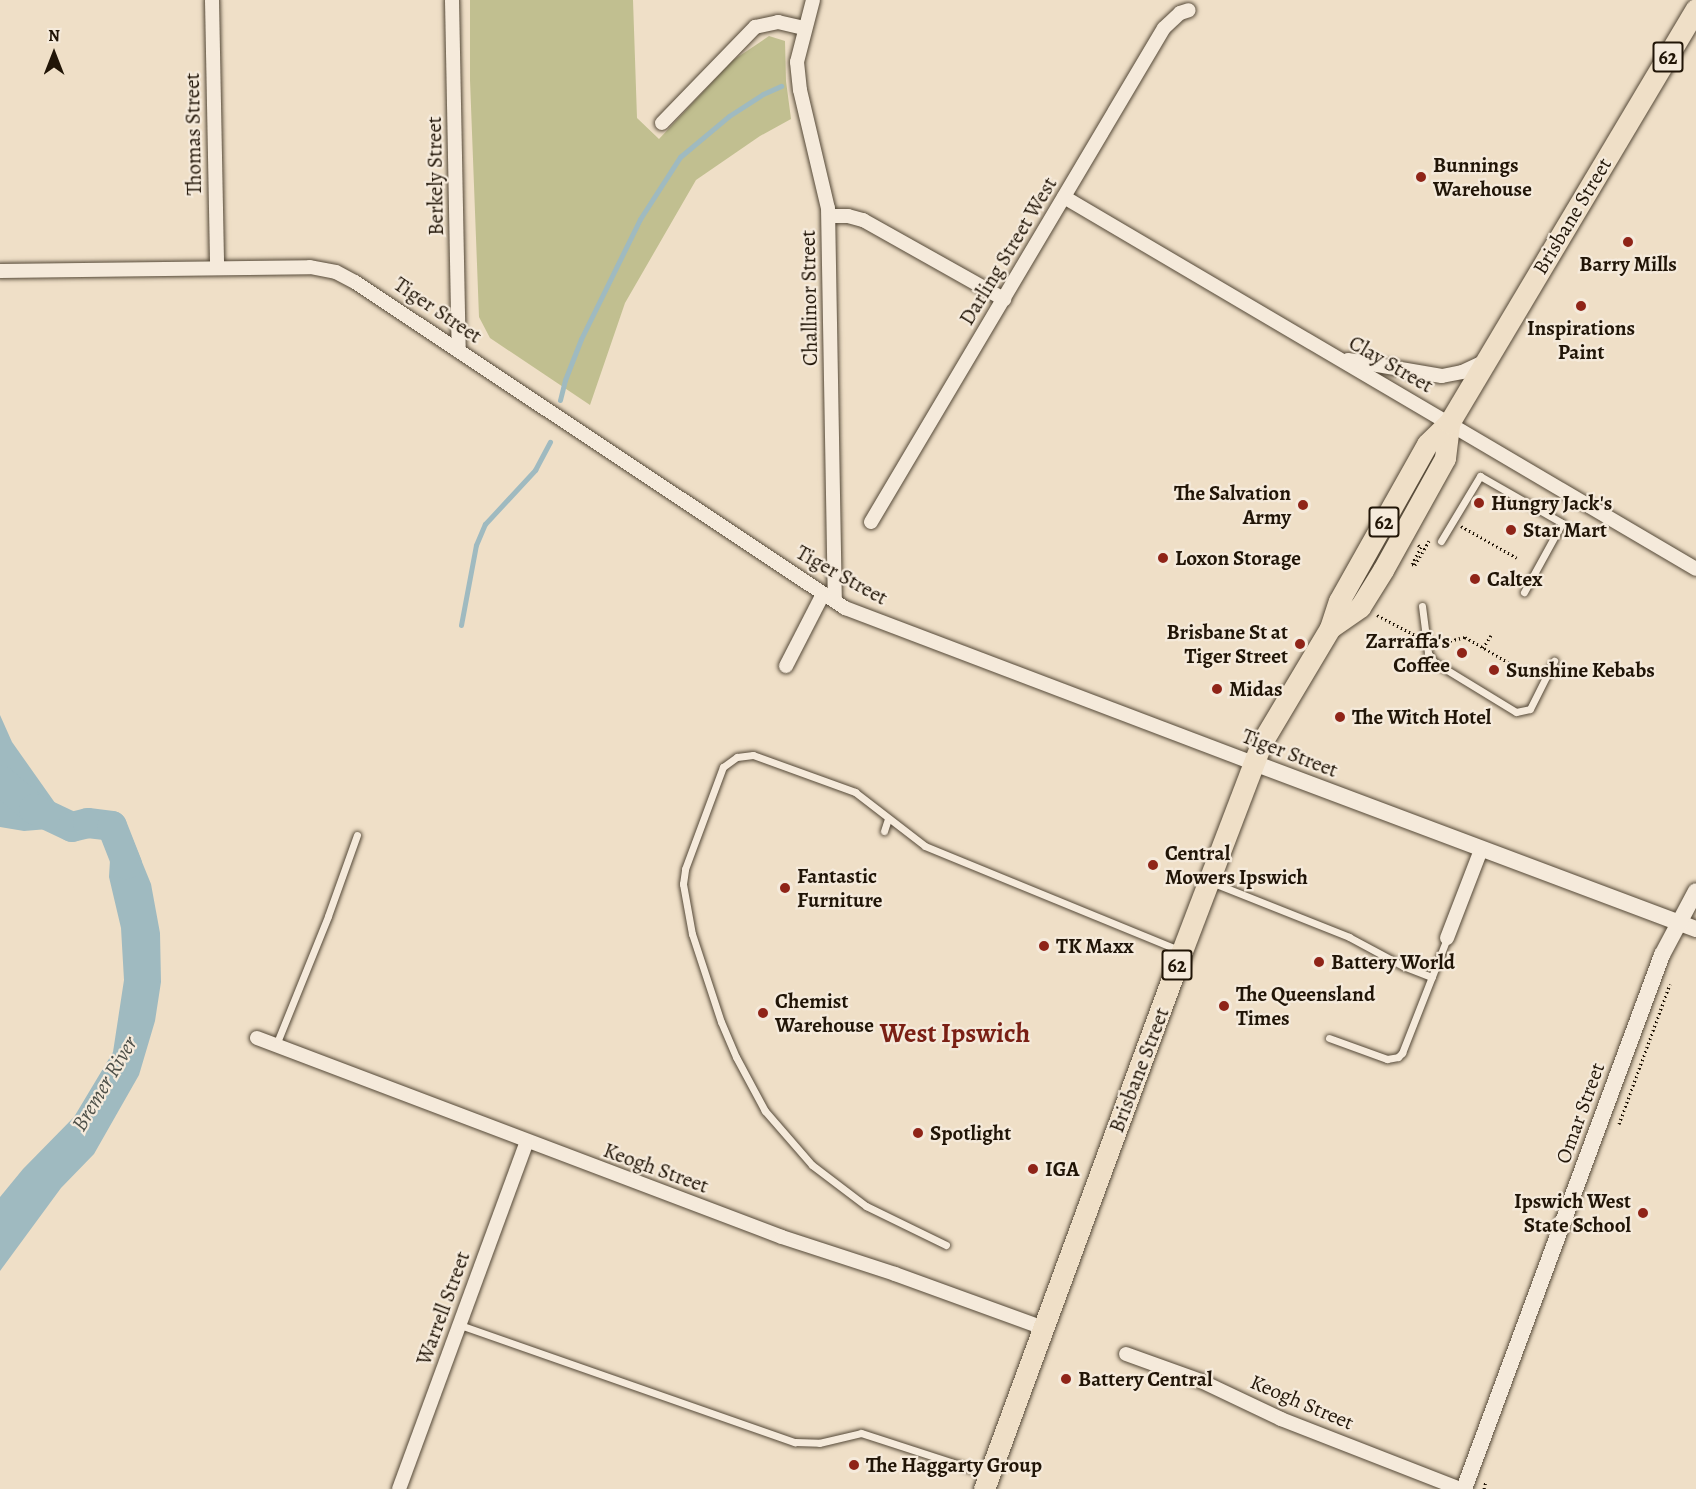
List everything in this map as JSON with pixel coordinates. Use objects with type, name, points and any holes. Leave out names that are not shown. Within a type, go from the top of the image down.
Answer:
[{"type":"main road","name":"Brisbane Street","points":[[986,1485],[1182,951],[1268,729],[1330,628],[1339,601],[1428,444],[1449,423],[1696,9]]},
{"type":"street","name":"Thomas Street","points":[[212,0],[217,268]]},
{"type":"street","name":"Berkely Street","points":[[453,0],[459,351]]},
{"type":"street","name":"Challinor Street","points":[[813,0],[799,47],[798,81],[825,185],[829,216],[829,598]]},
{"type":"street","name":"Darling Street West","points":[[871,522],[1164,28],[1180,14],[1189,10]]},
{"type":"street","points":[[662,123],[755,27],[778,22],[804,28]]},
{"type":"street","name":"Clay Street","points":[[1064,197],[1696,568]]},
{"type":"street","points":[[829,216],[848,216],[863,220],[1004,299]]},
{"type":"street","name":"Tiger Street","points":[[0,272],[310,267],[336,272],[355,282],[829,598],[866,617],[1480,850],[1677,924],[1696,929]]},
{"type":"street","points":[[1340,359],[1442,376],[1462,372],[1484,361]]},
{"type":"street","points":[[786,666],[829,598]]},
{"type":"street","points":[[1447,938],[1480,850]]},
{"type":"street","name":"Omar Street","points":[[1462,1489],[1658,966],[1677,924],[1696,891]]},
{"type":"street","name":"Keogh Street","points":[[257,1038],[275,1047],[783,1237],[895,1274],[1043,1328]]},
{"type":"street","name":"Warrell Street","points":[[399,1489],[527,1142]]},
{"type":"street","name":"Keogh Street","points":[[1126,1354],[1201,1381],[1281,1419],[1462,1489]]},
{"type":"lane","points":[[1441,541],[1480,476],[1562,523],[1524,592]]},
{"type":"lane","points":[[1422,606],[1427,642],[1434,663],[1521,713],[1530,710],[1554,661]]},
{"type":"lane","points":[[946,1245],[857,1199],[812,1166],[765,1111],[721,1022],[692,934],[683,884],[685,869],[719,775],[737,757],[753,754],[761,756],[855,792],[925,846],[1182,951]]},
{"type":"lane","points":[[884,831],[888,819]]},
{"type":"lane","points":[[275,1047],[328,916],[357,834]]},
{"type":"lane","points":[[1209,882],[1349,938],[1403,966],[1432,977]]},
{"type":"lane","points":[[1329,1038],[1387,1059],[1398,1057],[1402,1053],[1447,938]]},
{"type":"lane","points":[[460,1325],[795,1442],[819,1443],[861,1433],[986,1485]]},
{"type":"path","points":[[1450,526],[1456,529],[1459,526],[1516,558]]},
{"type":"path","points":[[1418,545],[1421,547],[1412,564],[1415,565],[1430,539]]},
{"type":"path","points":[[1377,615],[1435,645],[1466,637],[1511,664]]},
{"type":"path","points":[[1483,648],[1491,635]]},
{"type":"shaded area","points":[[470,0],[633,0],[637,118],[659,139],[732,61],[769,36],[785,41],[786,81],[791,119],[760,136],[696,180],[625,303],[590,405],[490,338],[479,317],[470,80]]},
{"type":"water","points":[[0,715],[12,742],[72,827],[24,831],[0,827]]},
{"type":"water","points":[[112,826],[131,835],[151,884],[160,933],[161,982],[155,1021],[139,1075],[94,1154],[61,1188],[0,1271],[0,1197],[23,1169],[74,1117],[113,1052],[124,980],[121,928],[109,877]]},
{"type":"waterway","points":[[560,400],[581,339],[640,219],[680,157],[729,116],[763,94],[781,86]]},
{"type":"waterway","points":[[461,625],[476,545],[485,524],[535,470],[550,442]]},
{"type":"waterway","name":"Bremer River","points":[[0,780],[34,809],[72,827],[88,823],[112,826],[127,864]]},
{"type":"place","name":"Bunnings Warehouse","points":[[1421,177]]},
{"type":"place","name":"Barry Mills","points":[[1628,242]]},
{"type":"place","name":"Inspirations Paint","points":[[1581,306]]},
{"type":"place","name":"Hungry Jack's","points":[[1479,503]]},
{"type":"place","name":"The Salvation Army","points":[[1303,505]]},
{"type":"place","name":"Star Mart","points":[[1511,530]]},
{"type":"place","name":"Loxon Storage","points":[[1163,558]]},
{"type":"place","name":"Caltex","points":[[1475,579]]},
{"type":"place","name":"Brisbane St at Tiger Street","points":[[1300,644]]},
{"type":"place","name":"Zarraffa's Coffee","points":[[1462,653]]},
{"type":"place","name":"Sunshine Kebabs","points":[[1494,670]]},
{"type":"place","name":"Midas","points":[[1217,689]]},
{"type":"place","name":"The Witch Hotel","points":[[1340,717]]},
{"type":"place","name":"Central Mowers Ipswich","points":[[1153,865]]},
{"type":"place","name":"Fantastic Furniture","points":[[785,888]]},
{"type":"place","name":"TK Maxx","points":[[1044,946]]},
{"type":"place","name":"Battery World","points":[[1319,962]]},
{"type":"place","name":"The Queensland Times","points":[[1224,1006]]},
{"type":"place","name":"Chemist Warehouse","points":[[763,1013]]},
{"type":"place","name":"Spotlight","points":[[918,1133]]},
{"type":"place","name":"IGA","points":[[1033,1169]]},
{"type":"place","name":"Ipswich West State School","points":[[1643,1213]]},
{"type":"place","name":"Battery Central","points":[[1066,1379]]},
{"type":"place","name":"The Haggarty Group","points":[[854,1465]]},
{"type":"district","name":"West Ipswich","points":[[955,1034]]}]
